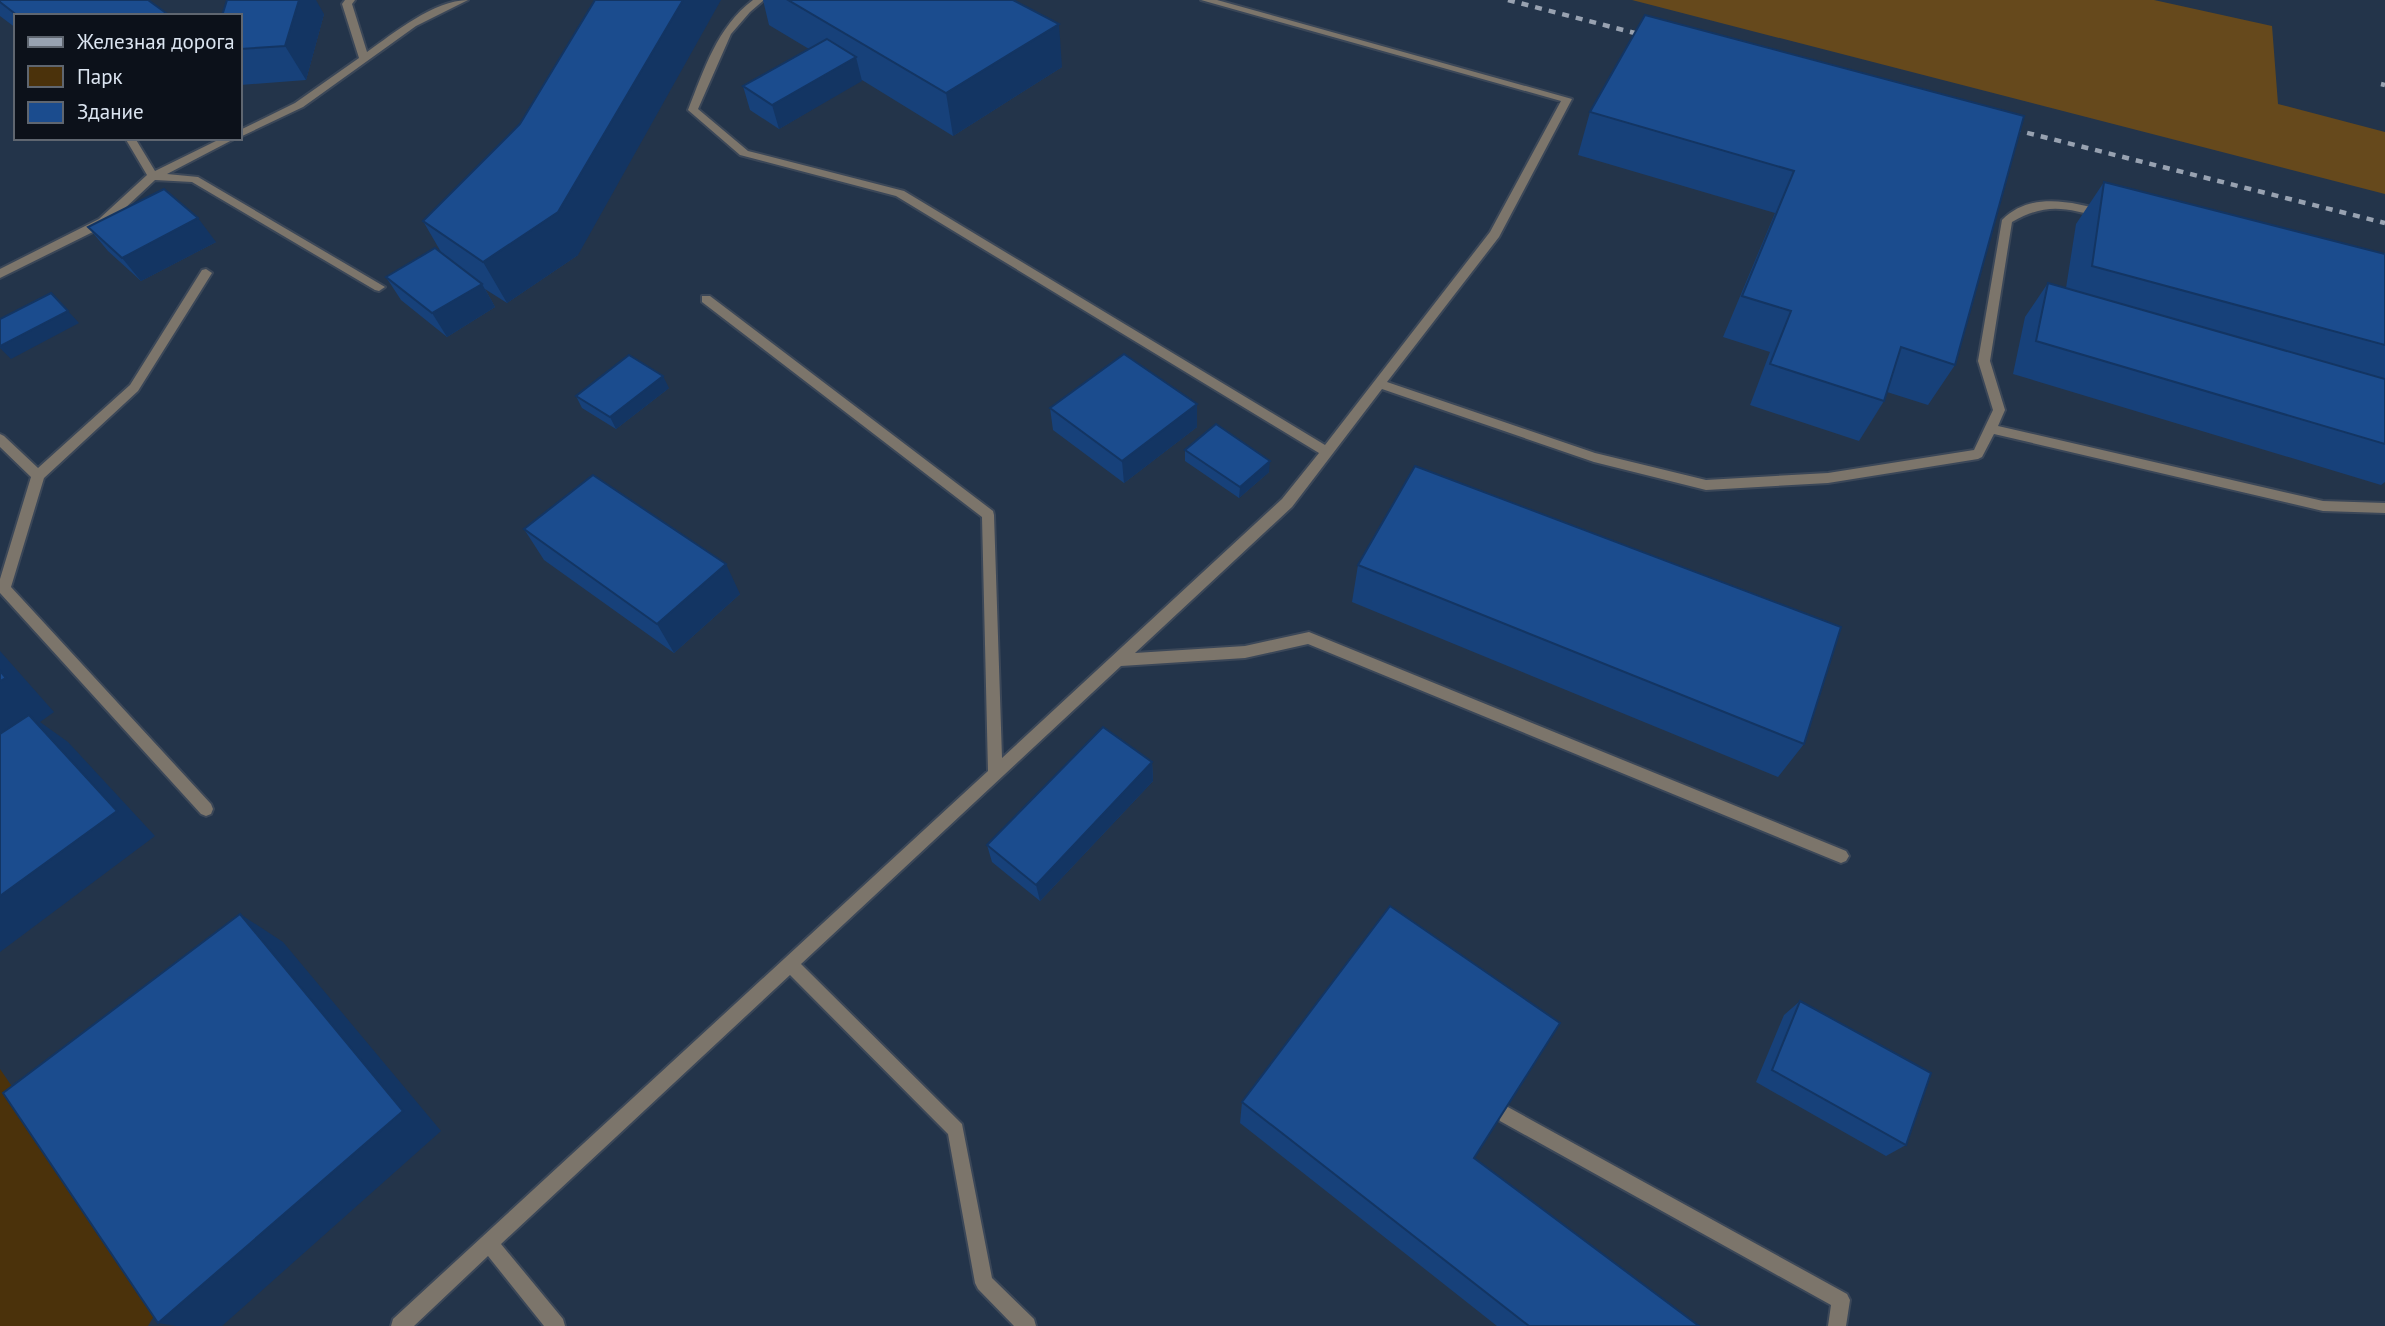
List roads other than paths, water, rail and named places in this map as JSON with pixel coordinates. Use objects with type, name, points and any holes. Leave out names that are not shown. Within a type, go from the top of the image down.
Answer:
[{"type":"lane","points":[[350,0],[347,4],[365,58]]},
{"type":"lane","points":[[242,133],[299,105],[413,24],[463,0]]},
{"type":"lane","points":[[759,0],[750,5],[726,34],[693,110],[744,153],[900,193],[1327,452]]},
{"type":"lane","points":[[400,1326],[1287,503],[1495,234],[1567,99],[1206,0]]},
{"type":"lane","points":[[131,140],[153,176]]},
{"type":"lane","points":[[0,274],[103,222],[153,176],[227,140]]},
{"type":"lane","points":[[153,176],[194,179],[379,287]]},
{"type":"lane","points":[[1379,384],[1594,457],[1706,485],[1828,478],[1978,454],[2000,410],[1984,361],[2007,220],[2024,209],[2057,202],[2110,216]]},
{"type":"lane","points":[[205,273],[134,388],[38,476],[4,588],[206,809]]},
{"type":"lane","points":[[706,299],[988,515],[995,774]]},
{"type":"lane","points":[[1991,429],[2323,506],[2385,508]]},
{"type":"lane","points":[[0,439],[38,476]]},
{"type":"lane","points":[[1118,660],[1245,652],[1309,638],[1841,856]]},
{"type":"lane","points":[[790,964],[956,1130],[984,1283],[1027,1326]]},
{"type":"lane","points":[[1506,1115],[1841,1300],[1837,1326]]},
{"type":"lane","points":[[489,1243],[556,1326]]},
{"type":"railway","points":[[1508,0],[1654,38]]},
{"type":"railway","points":[[2381,84],[2385,85]]},
{"type":"railway","points":[[2000,126],[2385,223]]}]
